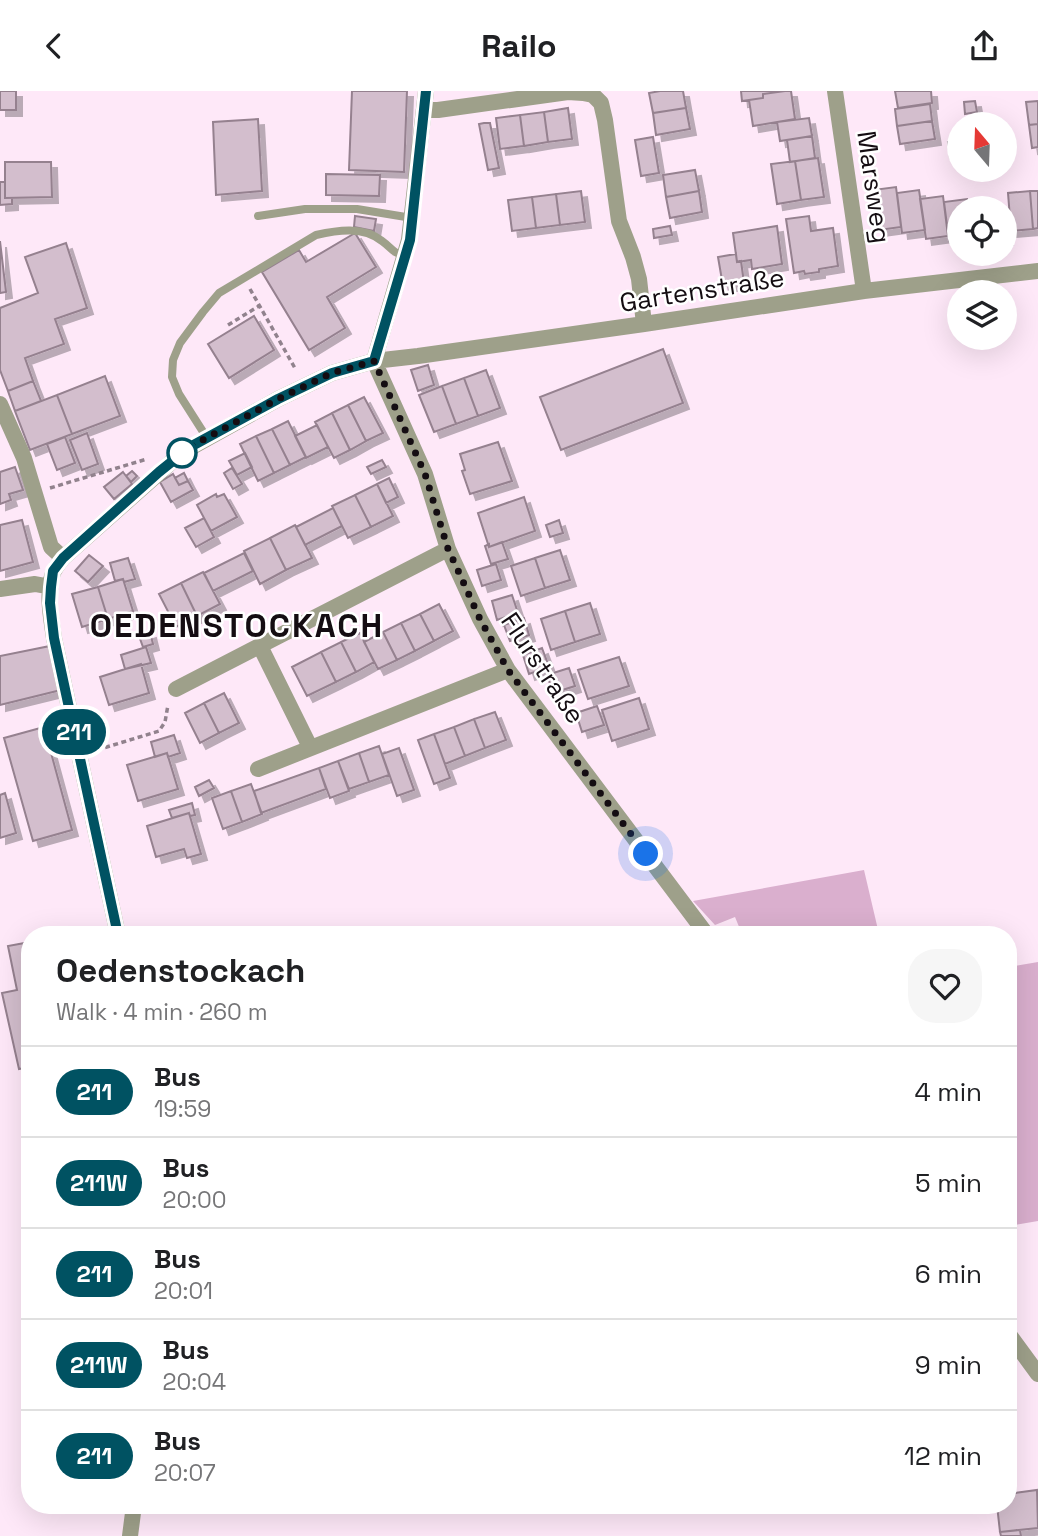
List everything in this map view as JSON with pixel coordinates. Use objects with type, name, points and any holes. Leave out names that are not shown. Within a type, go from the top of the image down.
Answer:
[{"type":"street","points":[[374,361],[410,240],[426,91]]},
{"type":"street","name":"Marsweg","points":[[835,91],[864,291]]},
{"type":"street","points":[[424,110],[568,92],[593,95],[601,103],[606,120],[619,221],[639,279],[644,324]]},
{"type":"street","name":"Gartenstraße","points":[[63,558],[177,457],[206,438],[332,373],[374,361],[864,291],[1038,271]]},
{"type":"street","name":"Flurstraße","points":[[374,361],[425,474],[448,549],[480,619],[508,670],[700,926]]},
{"type":"street","points":[[0,404],[24,458],[51,547],[63,558],[53,571],[51,587],[54,638],[116,926]]},
{"type":"street","points":[[176,689],[448,549]]},
{"type":"street","points":[[0,589],[35,584],[51,587]]},
{"type":"street","points":[[260,646],[310,747]]},
{"type":"street","points":[[258,769],[508,670]]},
{"type":"street","points":[[1017,1345],[1038,1374]]},
{"type":"street","points":[[130,1536],[133,1514]]},
{"type":"lane","points":[[258,216],[305,209],[357,209],[412,218]]},
{"type":"lane","points":[[206,438],[178,394],[172,377],[173,360],[180,343],[219,293],[316,235],[329,232],[353,230],[369,234],[393,252],[405,256]]},
{"type":"path","points":[[243,278],[305,386]]},
{"type":"path","points":[[228,325],[260,305]]},
{"type":"path","points":[[36,493],[147,459]]},
{"type":"path","points":[[94,751],[159,731],[165,722],[166,708],[176,689]]},
{"type":"shaded area","points":[[864,870],[877,926],[739,926],[735,917],[715,925],[693,901]]},
{"type":"shaded area","points":[[1038,962],[1038,1221],[1017,1224],[1017,966]]},
{"type":"building","points":[[0,91],[16,91],[16,110],[0,110]]},
{"type":"building","points":[[352,91],[407,91],[404,172],[349,170]]},
{"type":"building","points":[[683,91],[686,108],[653,113],[649,93]]},
{"type":"building","points":[[741,91],[785,91],[742,101]]},
{"type":"building","points":[[791,91],[795,119],[753,126],[749,100],[763,98],[763,94]]},
{"type":"building","points":[[895,91],[931,91],[932,103],[898,108]]},
{"type":"building","points":[[975,101],[977,112],[965,112],[964,102]]},
{"type":"building","points":[[1038,101],[1038,124],[1029,125],[1026,102]]},
{"type":"building","points":[[930,104],[932,121],[897,126],[895,109]]},
{"type":"building","points":[[568,108],[572,139],[548,142],[544,112]]},
{"type":"building","points":[[686,108],[690,129],[656,135],[653,113]]},
{"type":"building","points":[[544,112],[548,142],[524,146],[520,115]]},
{"type":"building","points":[[520,115],[524,146],[500,149],[496,118]]},
{"type":"building","points":[[809,118],[812,136],[780,141],[777,122]]},
{"type":"building","points":[[258,119],[262,191],[216,195],[213,122]]},
{"type":"building","points":[[932,121],[935,139],[900,144],[897,126]]},
{"type":"building","points":[[490,123],[499,168],[488,170],[479,124]]},
{"type":"building","points":[[1038,124],[1038,147],[1032,148],[1029,125]]},
{"type":"building","points":[[812,136],[815,158],[790,162],[787,140]]},
{"type":"building","points":[[653,137],[659,173],[641,176],[635,140]]},
{"type":"building","points":[[818,158],[824,197],[801,200],[795,161]]},
{"type":"building","points":[[795,161],[801,200],[777,204],[771,164]]},
{"type":"building","points":[[5,162],[51,162],[52,197],[5,198]]},
{"type":"building","points":[[695,170],[699,191],[666,197],[663,175]]},
{"type":"building","points":[[326,174],[380,175],[379,196],[326,195]]},
{"type":"building","points":[[0,182],[5,182],[5,198],[12,198],[12,204],[0,205]]},
{"type":"building","points":[[896,187],[901,227],[879,230],[873,190]]},
{"type":"building","points":[[919,190],[925,230],[902,233],[897,193]]},
{"type":"building","points":[[581,191],[585,222],[560,225],[556,194]]},
{"type":"building","points":[[699,191],[702,212],[670,218],[666,197]]},
{"type":"building","points":[[1030,191],[1033,229],[1017,230],[1017,196],[1008,196],[1008,193]]},
{"type":"building","points":[[1030,191],[1038,191],[1038,228],[1033,229]]},
{"type":"building","points":[[556,194],[560,225],[536,228],[532,197]]},
{"type":"building","points":[[943,196],[947,236],[926,239],[920,199]]},
{"type":"building","points":[[532,197],[536,228],[512,231],[508,200]]},
{"type":"building","points":[[944,202],[947,202],[947,225]]},
{"type":"building","points":[[355,216],[376,219],[374,231],[354,227]]},
{"type":"building","points":[[809,216],[811,231],[833,228],[838,266],[819,269],[819,272],[794,273],[786,219]]},
{"type":"building","points":[[670,226],[672,235],[654,238],[653,229]]},
{"type":"building","points":[[777,226],[782,264],[752,269],[751,260],[737,262],[733,233]]},
{"type":"building","points":[[355,233],[376,267],[327,297],[345,328],[309,350],[262,272],[299,250],[306,262]]},
{"type":"building","points":[[0,241],[6,292],[0,293]]},
{"type":"building","points":[[66,243],[87,308],[55,319],[64,344],[25,358],[33,381],[8,391],[0,370],[0,308],[38,293],[25,257]]},
{"type":"building","points":[[736,254],[737,262],[741,261],[744,283],[723,286],[718,257]]},
{"type":"building","points":[[254,316],[274,350],[229,378],[208,344]]},
{"type":"building","points":[[663,349],[683,403],[561,450],[540,397]]},
{"type":"building","points":[[428,365],[434,385],[418,391],[411,370]]},
{"type":"building","points":[[486,370],[500,408],[478,416],[464,378]]},
{"type":"building","points":[[105,376],[120,416],[72,434],[57,395]]},
{"type":"building","points":[[464,378],[478,416],[456,424],[442,386]]},
{"type":"building","points":[[33,381],[41,401],[15,411],[8,391]]},
{"type":"building","points":[[442,386],[456,424],[434,432],[419,395]]},
{"type":"building","points":[[57,395],[72,434],[30,450],[15,411]]},
{"type":"building","points":[[364,397],[383,433],[366,441],[348,405]]},
{"type":"building","points":[[348,405],[366,441],[350,450],[332,413]]},
{"type":"building","points":[[332,413],[350,450],[334,458],[315,422]]},
{"type":"building","points":[[288,421],[306,457],[290,465],[272,429]]},
{"type":"building","points":[[317,425],[328,447],[306,458],[295,436]]},
{"type":"building","points":[[272,429],[290,465],[274,473],[256,436]]},
{"type":"building","points":[[87,433],[98,464],[82,470],[70,440]]},
{"type":"building","points":[[256,436],[274,473],[258,481],[240,444]]},
{"type":"building","points":[[65,437],[75,463],[57,470],[47,444]]},
{"type":"building","points":[[498,442],[512,481],[470,494],[462,471],[465,470],[460,454]]},
{"type":"building","points":[[245,453],[252,467],[237,475],[229,461]]},
{"type":"building","points":[[382,460],[386,467],[371,474],[367,467]]},
{"type":"building","points":[[15,467],[23,490],[9,494],[11,500],[0,504],[0,472]]},
{"type":"building","points":[[232,468],[242,484],[233,489],[224,473]]},
{"type":"building","points":[[132,471],[137,476],[131,482],[126,476]]},
{"type":"building","points":[[123,472],[132,484],[114,499],[104,487]]},
{"type":"building","points":[[184,473],[188,481],[179,485],[175,478]]},
{"type":"building","points":[[173,474],[179,485],[188,481],[193,490],[171,502],[160,482]]},
{"type":"building","points":[[389,478],[398,497],[386,503],[377,484]]},
{"type":"building","points":[[377,484],[393,516],[371,527],[355,495]]},
{"type":"building","points":[[216,494],[217,497],[224,494],[237,517],[211,531],[197,505]]},
{"type":"building","points":[[355,495],[371,527],[348,538],[332,506]]},
{"type":"building","points":[[524,497],[535,531],[489,547],[478,513]]},
{"type":"building","points":[[333,508],[342,526],[305,545],[296,527]]},
{"type":"building","points":[[204,518],[214,537],[196,547],[185,528]]},
{"type":"building","points":[[22,520],[33,562],[0,571],[0,525]]},
{"type":"building","points":[[559,520],[563,533],[550,537],[546,525]]},
{"type":"building","points":[[295,525],[312,558],[286,570],[270,538]]},
{"type":"building","points":[[270,538],[286,570],[260,584],[244,551]]},
{"type":"building","points":[[502,542],[508,559],[491,564],[485,546]]},
{"type":"building","points":[[560,550],[570,580],[545,588],[535,558]]},
{"type":"building","points":[[244,553],[253,571],[213,591],[204,573]]},
{"type":"building","points":[[89,555],[103,566],[88,582],[75,571]]},
{"type":"building","points":[[128,558],[135,579],[115,581],[110,563]]},
{"type":"building","points":[[535,558],[545,588],[521,596],[511,566]]},
{"type":"building","points":[[496,564],[501,580],[482,586],[477,570]]},
{"type":"building","points":[[203,572],[220,604],[197,616],[181,583]]},
{"type":"building","points":[[123,579],[133,611],[108,619],[98,587]]},
{"type":"building","points":[[181,583],[197,616],[176,627],[159,594]]},
{"type":"building","points":[[98,587],[108,619],[82,627],[72,594]]},
{"type":"building","points":[[512,595],[518,613],[497,620],[492,601]]},
{"type":"building","points":[[590,603],[600,634],[575,642],[565,611]]},
{"type":"building","points":[[439,604],[453,631],[434,641],[420,614]]},
{"type":"building","points":[[565,611],[575,642],[551,650],[541,619]]},
{"type":"building","points":[[420,614],[434,641],[415,651],[401,623]]},
{"type":"building","points":[[524,618],[529,635],[510,641],[504,625]]},
{"type":"building","points":[[401,623],[415,651],[397,660],[383,632]]},
{"type":"building","points":[[150,632],[153,644],[143,647],[139,636]]},
{"type":"building","points":[[383,632],[397,660],[378,669],[364,642]]},
{"type":"building","points":[[360,633],[374,662],[356,672],[341,642]]},
{"type":"building","points":[[341,642],[356,672],[336,682],[321,652]]},
{"type":"building","points":[[50,646],[61,690],[0,705],[0,656]]},
{"type":"building","points":[[146,647],[151,663],[125,669],[121,655]]},
{"type":"building","points":[[542,648],[549,667],[529,674],[523,655]]},
{"type":"building","points":[[321,652],[336,682],[307,696],[292,667]]},
{"type":"building","points":[[619,657],[629,686],[588,699],[578,670]]},
{"type":"building","points":[[141,664],[149,693],[109,705],[100,677]]},
{"type":"building","points":[[569,668],[575,686],[553,693],[547,675]]},
{"type":"building","points":[[224,693],[239,723],[219,733],[204,703]]},
{"type":"building","points":[[639,698],[649,729],[612,741],[602,710]]},
{"type":"building","points":[[204,703],[219,733],[200,743],[185,713]]},
{"type":"building","points":[[597,706],[604,725],[582,732],[576,713]]},
{"type":"building","points":[[495,712],[506,740],[485,748],[474,719]]},
{"type":"building","points":[[474,719],[485,748],[465,756],[454,727]]},
{"type":"building","points":[[44,727],[72,830],[33,841],[4,738]]},
{"type":"building","points":[[454,727],[465,756],[445,764],[434,734]]},
{"type":"building","points":[[434,734],[450,778],[434,784],[418,740]]},
{"type":"building","points":[[174,735],[180,753],[155,757],[151,742]]},
{"type":"building","points":[[379,746],[389,775],[369,782],[359,753]]},
{"type":"building","points":[[399,748],[414,790],[397,796],[382,754]]},
{"type":"building","points":[[167,753],[178,789],[138,801],[127,765]]},
{"type":"building","points":[[359,753],[369,782],[349,789],[338,761]]},
{"type":"building","points":[[338,761],[349,791],[330,798],[319,768]]},
{"type":"building","points":[[319,768],[326,789],[261,813],[254,791]]},
{"type":"building","points":[[209,780],[214,788],[199,796],[195,787]]},
{"type":"building","points":[[251,784],[262,814],[242,822],[231,791]]},
{"type":"building","points":[[231,791],[242,822],[223,829],[212,798]]},
{"type":"building","points":[[5,793],[16,833],[0,838],[0,795]]},
{"type":"building","points":[[192,803],[195,815],[190,816],[189,813],[172,818],[169,810]]},
{"type":"building","points":[[189,813],[201,854],[187,858],[184,849],[156,857],[147,826]]},
{"type":"building","points":[[21,944],[19,1069],[2,993],[17,990],[8,946]]},
{"type":"building","points":[[1037,1490],[1038,1528],[1000,1532],[998,1514],[1017,1514],[1017,1493]]},
{"type":"building","points":[[1020,1530],[1021,1536],[1001,1536],[1000,1532]]},
{"type":"bus line","name":"211","points":[[116,926],[54,638],[50,603],[53,571],[63,558],[190,447],[332,373],[374,361],[410,240],[426,91]]},
{"type":"district","name":"OEDENSTOCKACH","points":[[237,625]]},
{"type":"route","points":[[182,453],[177,457],[190,447],[278,399],[332,373],[374,361],[425,474],[448,549],[480,619],[508,670],[646,854]]}]
